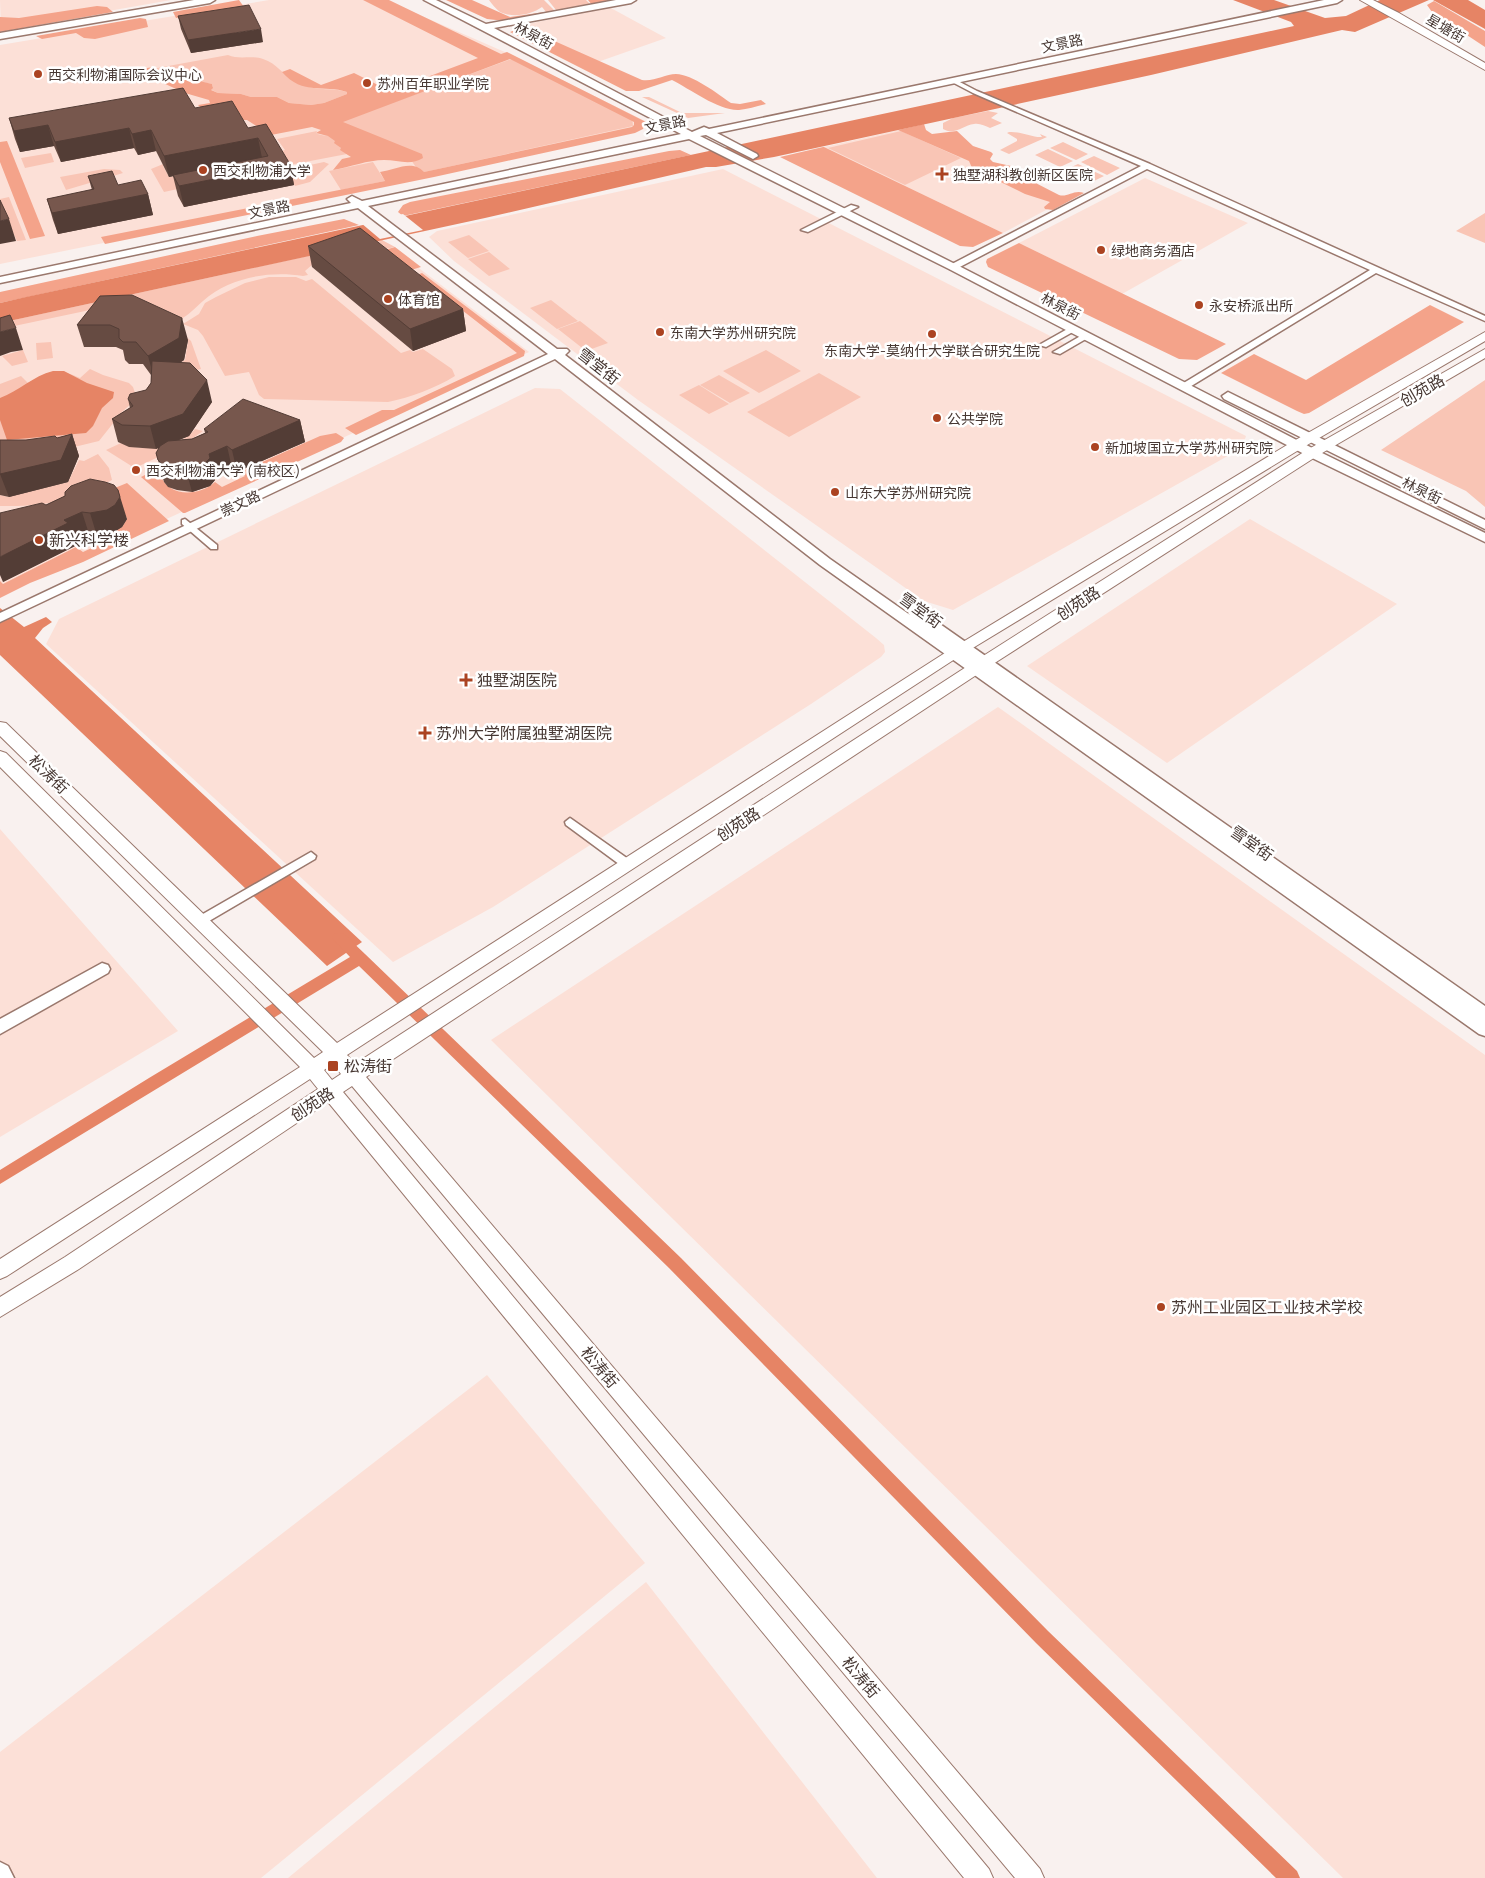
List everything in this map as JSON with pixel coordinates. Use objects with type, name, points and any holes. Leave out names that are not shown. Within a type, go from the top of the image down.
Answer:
[{"type":"main road","points":[[0,36],[210,0]]},
{"type":"main road","name":"林泉街","points":[[429,0],[485,27],[739,161],[953,267],[1185,386],[1303,441]]},
{"type":"main road","points":[[485,27],[631,0]]},
{"type":"main road","name":"文景路","points":[[1295,6],[1309,0]]},
{"type":"main road","name":"文景路","points":[[702,129],[1295,6],[1337,0]]},
{"type":"main road","name":"星塘街","points":[[1365,0],[1396,15],[1485,67]]},
{"type":"main road","name":"星塘街","points":[[1388,0],[1410,10]]},
{"type":"main road","name":"文景路","points":[[0,280],[684,132],[954,81],[1257,14]]},
{"type":"main road","name":"林泉街","points":[[624,100],[702,129],[854,208],[966,262],[1197,380],[1319,450],[1485,538]]},
{"type":"main road","name":"文景路","points":[[0,273],[361,201]]},
{"type":"main road","name":"雪堂街","points":[[361,201],[557,350],[825,562],[980,665],[1485,1015]]},
{"type":"main road","name":"创苑路","points":[[0,1270],[959,651],[1303,441],[1485,336]]},
{"type":"main road","name":"崇文路","points":[[4,612],[191,527],[557,350]]},
{"type":"main road","name":"创苑路","points":[[0,1308],[72,1263],[453,1009],[980,665],[1319,450],[1485,353]]},
{"type":"main road","name":"林泉街","points":[[1319,450],[1485,525]]},
{"type":"main road","name":"雪堂街","points":[[980,665],[1485,1029]]},
{"type":"main road","name":"松涛街","points":[[0,727],[335,1054],[1031,1878]]},
{"type":"main road","name":"松涛街","points":[[0,757],[254,1008],[312,1068],[980,1878]]},
{"type":"main road","points":[[0,1027],[102,969]]},
{"type":"main road","points":[[0,1874],[2,1878]]},
{"type":"street","points":[[954,81],[1485,319]]},
{"type":"street","points":[[953,267],[966,262],[1147,166]]},
{"type":"street","points":[[805,230],[854,208]]},
{"type":"street","points":[[1185,386],[1375,270]]},
{"type":"street","points":[[1043,345],[1074,329]]},
{"type":"street","points":[[1057,352],[1087,336]]},
{"type":"street","points":[[191,527],[213,546]]},
{"type":"street","points":[[570,822],[627,864]]},
{"type":"street","points":[[200,921],[311,856]]},
{"type":"shaded area","points":[[0,0],[171,0],[1,30]]},
{"type":"shaded area","points":[[239,0],[244,7],[176,18],[173,12]]},
{"type":"shaded area","points":[[269,0],[385,0],[512,55],[645,121],[639,131],[414,180],[0,264],[0,45]]},
{"type":"shaded area","points":[[363,0],[389,0],[501,54],[507,52],[646,122],[643,129],[635,133],[434,177],[105,244],[101,237],[385,181],[380,172],[403,166],[414,166],[424,172],[632,127],[634,125],[634,122],[510,59],[343,122],[422,154],[423,158],[413,162],[378,160],[333,170],[342,159],[351,157],[340,150],[341,148],[334,143],[335,141],[328,136],[316,133],[321,130],[312,127],[271,135],[247,120],[215,121],[198,105],[210,103],[209,100],[185,93],[139,72],[140,69],[154,67],[152,69],[172,80],[191,79],[212,84],[213,88],[211,90],[218,93],[241,94],[251,97],[277,97],[289,103],[311,105],[324,103],[347,94],[347,92],[306,87],[290,79],[282,72],[290,69],[321,85],[354,73],[390,91],[478,58]]},
{"type":"shaded area","points":[[446,0],[472,0],[510,17],[592,5],[588,0],[609,0],[604,2],[605,4],[505,21],[487,19]]},
{"type":"shaded area","points":[[489,0],[544,0],[555,11],[547,13],[542,7],[527,14],[510,15],[500,12]]},
{"type":"shaded area","points":[[548,0],[586,0],[590,4],[556,10]]},
{"type":"shaded area","points":[[1233,0],[1274,0],[1325,18],[1346,16],[1380,0],[1429,0],[1355,32],[1342,30],[1151,75],[774,157],[706,167],[485,218],[0,323],[0,303],[26,297],[1294,26],[1291,22]]},
{"type":"shaded area","points":[[1433,0],[1468,0],[1485,10],[1485,29]]},
{"type":"shaded area","points":[[1434,1],[1485,31],[1485,47],[1432,12],[1427,5]]},
{"type":"shaded area","points":[[97,6],[107,7],[113,12],[0,32],[0,17],[19,18]]},
{"type":"shaded area","points":[[609,7],[666,38],[592,64],[518,26]]},
{"type":"shaded area","points":[[140,18],[146,19],[148,27],[95,39],[84,38],[76,33],[42,39],[36,36]]},
{"type":"shaded area","points":[[523,27],[642,80],[651,80],[672,74],[682,75],[705,85],[731,103],[740,104],[761,100],[766,104],[742,110],[723,107],[672,80],[639,91],[626,91],[510,32]]},
{"type":"shaded area","points":[[228,55],[263,59],[305,86],[347,92],[347,94],[324,103],[311,105],[289,103],[277,97],[251,97],[241,94],[218,93],[210,89],[213,87],[212,84],[181,78],[172,80],[152,69]]},
{"type":"shaded area","points":[[514,58],[632,117],[633,126],[420,173],[411,160],[337,123]]},
{"type":"shaded area","points":[[642,97],[649,97],[682,113],[725,113],[688,118]]},
{"type":"shaded area","points":[[988,111],[998,113],[991,118],[1002,123],[990,128],[976,124],[955,131],[943,129],[943,123],[953,118]]},
{"type":"shaded area","points":[[924,124],[926,130],[932,134],[957,131],[973,146],[991,152],[993,154],[990,159],[993,162],[1011,166],[1022,176],[1059,195],[1077,192],[1084,193],[1053,210],[1045,209],[1044,207],[1050,202],[1025,194],[972,168],[969,161],[898,130]]},
{"type":"shaded area","name":"独墅湖科教创新区医院","points":[[904,129],[1063,201],[1003,233],[824,147]]},
{"type":"shaded area","points":[[317,131],[316,133],[318,134],[332,137],[347,154],[284,166],[276,153],[285,150],[277,139]]},
{"type":"shaded area","points":[[901,131],[961,158],[905,185],[828,148]]},
{"type":"shaded area","points":[[1007,133],[1042,137],[1040,134],[1047,137],[1009,154],[1000,150],[1017,141],[1017,139]]},
{"type":"shaded area","points":[[7,141],[45,236],[30,239],[0,162],[0,142]]},
{"type":"shaded area","points":[[1063,142],[1088,154],[1076,160],[1050,148]]},
{"type":"shaded area","points":[[270,145],[163,166],[169,177],[180,175],[187,187],[164,192],[151,169],[178,158]]},
{"type":"shaded area","points":[[824,147],[1003,233],[973,247],[960,246],[780,157]]},
{"type":"shaded area","points":[[1048,149],[1073,161],[1060,167],[1035,155]]},
{"type":"shaded area","points":[[680,150],[691,155],[403,216],[398,212],[403,205],[410,202]]},
{"type":"shaded area","points":[[51,153],[54,162],[25,168],[21,158]]},
{"type":"shaded area","points":[[1094,156],[1120,168],[1107,175],[1081,162]]},
{"type":"shaded area","points":[[324,162],[329,164],[310,182],[295,186],[286,170]]},
{"type":"shaded area","points":[[373,162],[385,181],[341,190],[329,171]]},
{"type":"shaded area","points":[[1078,164],[1104,176],[1092,182],[1065,170]]},
{"type":"shaded area","points":[[104,169],[120,170],[123,173],[66,190],[60,177]]},
{"type":"shaded area","name":"公共学院","points":[[723,169],[1246,436],[1242,448],[953,610],[924,601],[638,400],[454,261],[429,237],[437,231]]},
{"type":"shaded area","points":[[1145,178],[1248,223],[1122,294],[1019,243]]},
{"type":"shaded area","points":[[9,197],[26,240],[17,241],[0,205],[0,199]]},
{"type":"shaded area","points":[[1485,213],[1485,243],[1456,231]]},
{"type":"shaded area","points":[[344,219],[359,225],[0,303],[0,292]]},
{"type":"shaded area","points":[[469,235],[489,251],[468,258],[448,242]]},
{"type":"shaded area","name":"西交利物浦大学 (南校区)","points":[[382,240],[529,352],[6,593],[0,588],[0,323]]},
{"type":"shaded area","points":[[382,240],[395,247],[313,264],[305,271],[308,275],[264,275],[225,286],[179,320],[90,310],[0,329],[0,323]]},
{"type":"shaded area","points":[[1019,243],[1226,344],[1197,360],[1179,359],[988,267],[987,259]]},
{"type":"shaded area","points":[[395,247],[421,267],[411,270],[385,250]]},
{"type":"shaded area","points":[[489,252],[510,269],[489,276],[468,259]]},
{"type":"shaded area","points":[[422,273],[525,351],[524,356],[356,435],[345,428],[382,410],[394,410],[517,353],[417,275]]},
{"type":"shaded area","points":[[269,277],[296,277],[306,281],[312,279],[401,353],[423,349],[452,369],[455,376],[422,392],[388,402],[264,399],[259,395],[249,372],[225,376],[203,336],[198,330],[183,324],[199,314],[205,303],[245,283]]},
{"type":"shaded area","points":[[551,300],[578,321],[557,329],[530,308]]},
{"type":"shaded area","points":[[1430,305],[1464,322],[1309,413],[1304,414],[1297,411],[1221,373],[1254,354],[1306,380]]},
{"type":"shaded area","points":[[580,321],[608,343],[586,351],[558,329]]},
{"type":"shaded area","points":[[182,333],[191,341],[201,369],[154,380],[185,360],[188,341]]},
{"type":"shaded area","points":[[51,342],[53,358],[37,360],[36,343]]},
{"type":"shaded area","points":[[23,350],[28,362],[12,366],[2,356]]},
{"type":"shaded area","points":[[766,350],[801,371],[759,393],[723,371]]},
{"type":"shaded area","points":[[90,369],[129,383],[135,393],[132,403],[122,412],[99,441],[70,448],[0,450],[0,384],[21,376],[28,383],[53,372],[64,372],[80,378]]},
{"type":"shaded area","points":[[53,371],[64,371],[87,383],[114,392],[113,398],[102,408],[93,426],[86,433],[7,440],[0,420],[0,398],[39,376]]},
{"type":"shaded area","points":[[819,373],[861,397],[789,437],[747,412]]},
{"type":"shaded area","points":[[719,375],[750,393],[730,403],[700,385]]},
{"type":"shaded area","points":[[1485,380],[1485,507],[1466,491],[1381,450]]},
{"type":"shaded area","points":[[699,385],[729,404],[709,414],[679,395]]},
{"type":"shaded area","name":"独墅湖医院","points":[[535,388],[560,389],[876,638],[884,645],[885,652],[881,657],[811,704],[493,907],[393,962],[46,644],[59,619]]},
{"type":"shaded area","points":[[195,429],[203,431],[182,446],[137,467],[133,467],[106,450],[121,443],[139,448],[161,447],[180,441]]},
{"type":"shaded area","points":[[336,433],[344,438],[341,442],[185,513],[141,477],[163,466],[166,468],[161,476],[165,483],[178,491],[193,492],[209,487],[215,482],[222,487],[245,476],[240,472],[320,436]]},
{"type":"shaded area","points":[[98,454],[109,468],[112,480],[71,498],[45,504],[0,506],[0,495],[8,497],[68,482],[79,460],[84,461]]},
{"type":"shaded area","points":[[127,483],[169,521],[83,562],[30,583],[0,598],[0,581],[3,584],[76,547],[83,552],[113,538],[109,534],[122,527],[127,519],[125,514],[114,504],[93,497]]},
{"type":"shaded area","points":[[1250,519],[1397,604],[1167,763],[1027,666]]},
{"type":"shaded area","points":[[0,608],[24,627],[46,617],[52,622],[43,628],[35,638],[362,942],[327,966],[0,655]]},
{"type":"shaded area","name":"苏州工业园区工业技术学校","points":[[998,707],[1485,1055],[1485,1878],[1343,1878],[491,1040]]},
{"type":"shaded area","points":[[0,829],[178,1031],[0,1137]]},
{"type":"shaded area","points":[[487,1375],[645,1563],[261,1878],[0,1878],[0,1752]]},
{"type":"shaded area","points":[[646,1582],[877,1878],[288,1878]]},
{"type":"pier","points":[[403,214],[423,230],[380,239],[361,223]]},
{"type":"building","points":[[249,5],[261,29],[188,40],[178,16]]},
{"type":"building","points":[[183,88],[195,108],[232,101],[248,128],[266,124],[290,164],[179,186],[173,175],[268,156],[258,138],[164,156],[151,130],[132,134],[129,128],[55,142],[48,125],[14,131],[9,118]]},
{"type":"building","points":[[112,171],[118,185],[141,180],[148,194],[52,213],[47,199],[94,189],[88,176]]},
{"type":"building","points":[[0,200],[9,219],[0,221]]},
{"type":"building","points":[[360,228],[463,309],[410,329],[308,246]]},
{"type":"building","points":[[132,295],[182,318],[179,338],[148,356],[136,342],[123,342],[119,338],[119,329],[110,325],[77,325],[100,296]]},
{"type":"building","points":[[10,315],[16,328],[0,332],[0,318]]},
{"type":"building","points":[[152,361],[190,363],[207,380],[183,414],[150,426],[122,425],[112,419],[133,406],[128,399],[130,394],[146,390],[151,383]]},
{"type":"building","points":[[243,399],[300,420],[232,450],[227,446],[209,454],[210,458],[204,464],[186,470],[171,468],[158,460],[156,453],[160,446],[168,441],[192,439],[208,432],[204,429]]},
{"type":"building","points":[[72,434],[61,460],[0,474],[0,440],[26,440],[55,436],[57,438]]},
{"type":"building","points":[[90,479],[114,485],[120,497],[115,505],[107,510],[90,513],[82,512],[64,520],[68,523],[0,557],[0,513],[42,503],[46,505],[65,496],[65,492],[71,486]]},
{"type":"waterway","points":[[339,938],[360,958]]},
{"type":"waterway","points":[[0,1178],[154,1082],[360,958]]},
{"type":"waterway","points":[[360,958],[675,1263],[1042,1637],[1290,1878]]},
{"type":"place","name":"西交利物浦国际会议中心","points":[[38,74]]},
{"type":"place","name":"苏州百年职业学院","points":[[367,83]]},
{"type":"place","name":"西交利物浦大学","points":[[203,170]]},
{"type":"place","name":"独墅湖科教创新区医院","points":[[942,174]]},
{"type":"place","name":"绿地商务酒店","points":[[1101,250]]},
{"type":"place","name":"体育馆","points":[[388,299]]},
{"type":"place","name":"永安桥派出所","points":[[1199,305]]},
{"type":"place","name":"东南大学苏州研究院","points":[[660,332]]},
{"type":"place","name":"东南大学-莫纳什大学联合研究生院","points":[[932,334]]},
{"type":"place","name":"公共学院","points":[[937,418]]},
{"type":"place","name":"新加坡国立大学苏州研究院","points":[[1095,447]]},
{"type":"place","name":"西交利物浦大学 (南校区)","points":[[136,470]]},
{"type":"place","name":"山东大学苏州研究院","points":[[835,492]]},
{"type":"place","name":"新兴科学楼","points":[[39,540]]},
{"type":"place","name":"独墅湖医院","points":[[466,680]]},
{"type":"place","name":"苏州大学附属独墅湖医院","points":[[425,733]]},
{"type":"place","name":"松涛街","points":[[333,1066]]},
{"type":"place","name":"苏州工业园区工业技术学校","points":[[1161,1307]]}]
